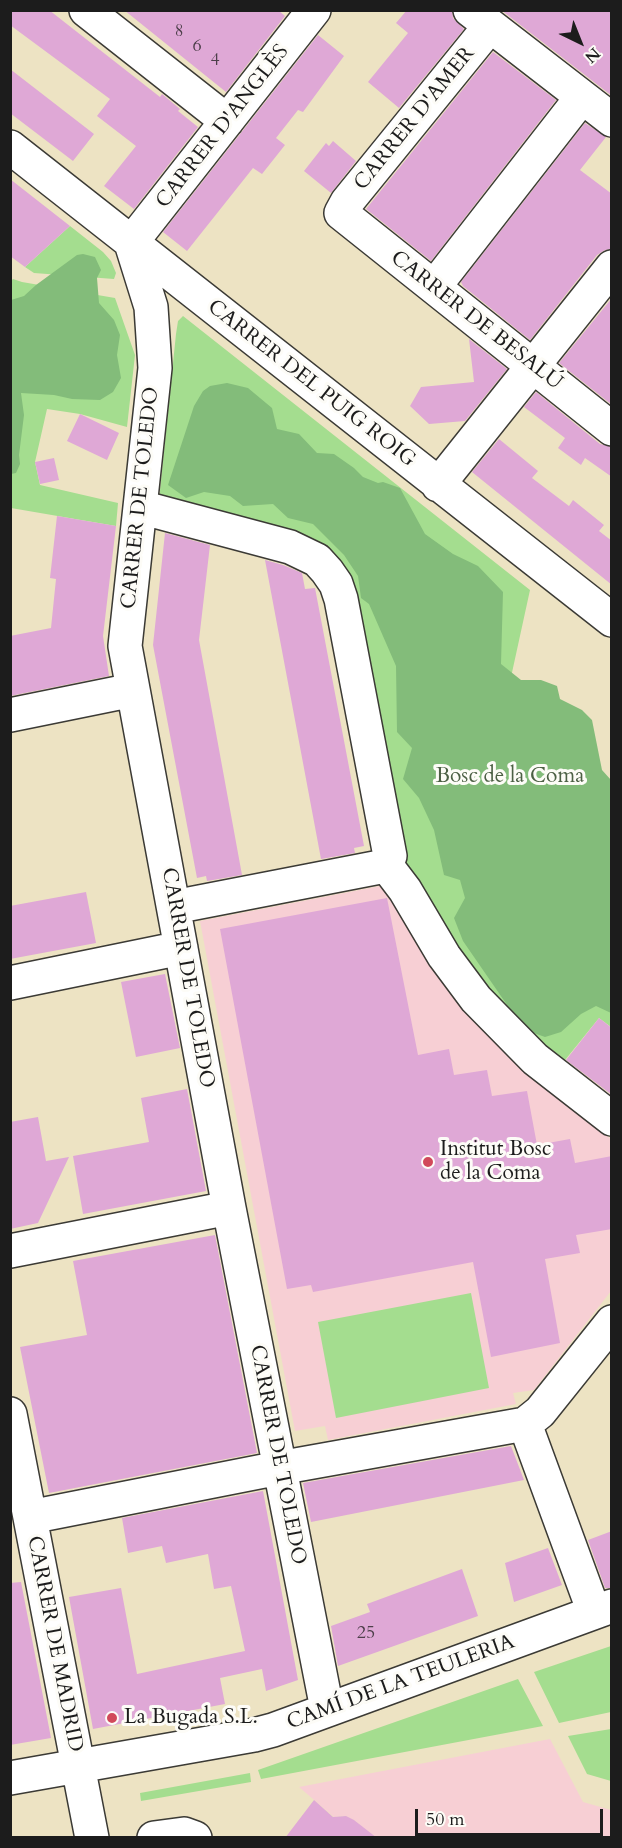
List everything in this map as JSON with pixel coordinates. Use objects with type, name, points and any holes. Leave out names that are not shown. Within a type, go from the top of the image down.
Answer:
[{"type":"street","points":[[86,10],[227,121]]},
{"type":"street","name":"CARRER D'ANGLÈS","points":[[131,243],[314,10]]},
{"type":"street","points":[[480,18],[612,120]]},
{"type":"street","name":"CARRER D'AMER","points":[[341,213],[480,18]]},
{"type":"street","points":[[434,287],[582,97]]},
{"type":"street","name":"CARRER DEL PUIG ROIG","points":[[10,147],[612,620]]},
{"type":"street","name":"CARRER DE BESALÚ","points":[[341,213],[612,429]]},
{"type":"street","name":"CARRER DE TOLEDO","points":[[131,243],[151,307],[155,368],[125,646],[229,1208],[327,1709]]},
{"type":"street","points":[[438,485],[610,271]]},
{"type":"street","points":[[140,507],[290,547],[317,560],[327,571],[336,584],[341,599],[388,860],[444,957],[476,999],[544,1066],[612,1119]]},
{"type":"street","points":[[10,715],[133,690]]},
{"type":"street","points":[[174,907],[380,867],[388,860]]},
{"type":"street","points":[[10,983],[181,948]]},
{"type":"street","points":[[10,1251],[229,1208]]},
{"type":"street","points":[[22,1503],[279,1468],[525,1424],[540,1412],[612,1322]]},
{"type":"street","name":"CARRER DE MADRID","points":[[10,1414],[22,1503],[92,1838]]},
{"type":"street","points":[[525,1424],[603,1609]]},
{"type":"street","name":"CAMÍ DE LA TEULERIA","points":[[10,1778],[254,1735],[603,1609]]},
{"type":"street","points":[[154,1838],[184,1834],[195,1838]]},
{"type":"shaded area","name":"Institut Bosc de la Coma","points":[[385,885],[406,926],[433,968],[527,1072],[611,1139],[611,1291],[534,1390],[513,1393],[516,1404],[328,1440],[325,1426],[295,1431],[200,921]]},
{"type":"shaded area","points":[[550,1739],[583,1802],[611,1810],[611,1837],[363,1837],[358,1823],[346,1816],[334,1817],[299,1787]]},
{"type":"green space","points":[[70,226],[111,261],[116,273],[114,279],[34,273],[25,267]]},
{"type":"green space","points":[[77,255],[95,257],[101,270],[97,278],[99,303],[114,320],[120,335],[117,355],[121,378],[113,392],[100,400],[21,393],[24,415],[20,464],[16,473],[11,474],[11,300],[24,296]]},
{"type":"green space","points":[[13,279],[115,298],[135,355],[127,427],[80,414],[47,409],[35,462],[40,485],[118,503],[116,526],[11,508],[11,281]]},
{"type":"green space","name":"Bosc de la Coma","points":[[183,316],[530,590],[501,723],[611,798],[611,1027],[599,1018],[557,1070],[502,1019],[406,880],[349,587],[159,500],[176,334],[178,321]]},
{"type":"green space","name":"Bosc de la Coma","points":[[227,383],[248,388],[272,408],[277,429],[299,434],[317,453],[334,454],[363,477],[400,488],[425,534],[453,554],[478,566],[503,592],[501,664],[521,680],[541,680],[557,686],[560,699],[582,710],[592,720],[602,770],[611,780],[611,1013],[596,1006],[581,1014],[561,1032],[545,1037],[531,1032],[514,1015],[463,941],[454,918],[465,898],[460,880],[444,875],[434,830],[419,798],[403,779],[412,748],[397,732],[396,666],[369,604],[361,598],[358,576],[344,555],[313,524],[288,518],[273,504],[243,506],[230,496],[204,492],[186,498],[168,485],[194,406],[203,391],[210,386]]},
{"type":"green space","points":[[471,1293],[489,1388],[336,1418],[318,1322]]},
{"type":"green space","points":[[611,1646],[611,1712],[559,1723],[534,1672]]},
{"type":"green space","points":[[518,1679],[543,1726],[261,1779],[258,1770]]},
{"type":"green space","points":[[612,1729],[611,1781],[587,1774],[568,1736]]},
{"type":"green space","points":[[250,1773],[251,1782],[141,1801],[140,1793]]},
{"type":"building","points":[[10,10],[49,10],[160,97],[162,94],[198,127],[134,209],[104,186],[136,146],[97,116],[110,99],[10,25]]},
{"type":"building","points":[[124,10],[278,10],[285,16],[226,92]]},
{"type":"building","points":[[407,10],[452,10],[453,18],[464,29],[399,108],[368,82],[408,33],[396,23]]},
{"type":"building","points":[[501,10],[612,10],[612,96]]},
{"type":"building","points":[[318,35],[344,56],[303,112],[298,110],[276,138],[285,145],[262,174],[253,168],[187,251],[163,232]]},
{"type":"building","points":[[493,52],[556,100],[431,261],[366,209]]},
{"type":"building","points":[[10,69],[94,134],[73,161],[10,113]]},
{"type":"building","points":[[585,123],[606,137],[580,170],[612,194],[612,249],[597,255],[530,340],[461,282]]},
{"type":"building","points":[[333,141],[356,161],[331,193],[304,171],[326,143],[329,146]]},
{"type":"building","points":[[10,179],[70,226],[25,267],[10,256]]},
{"type":"building","points":[[612,298],[612,405],[559,363]]},
{"type":"building","points":[[469,339],[507,369],[465,421],[429,424],[410,406],[421,387],[474,382]]},
{"type":"building","points":[[536,392],[600,444],[612,447],[612,477],[585,458],[581,465],[558,448],[565,438],[524,407]]},
{"type":"building","points":[[80,414],[119,433],[107,460],[67,441]]},
{"type":"building","points":[[499,439],[538,471],[532,478],[569,506],[573,500],[604,525],[599,531],[612,541],[612,585],[472,472]]},
{"type":"building","points":[[54,458],[59,480],[40,484],[35,462]]},
{"type":"building","points":[[57,516],[116,526],[103,636],[109,676],[10,696],[10,636],[51,628],[56,579],[50,578]]},
{"type":"building","points":[[165,533],[210,545],[199,640],[242,875],[207,881],[206,876],[197,878],[153,645]]},
{"type":"building","points":[[265,560],[302,573],[305,589],[315,588],[364,846],[354,848],[355,853],[321,859]]},
{"type":"building","points":[[86,892],[96,943],[10,959],[10,906]]},
{"type":"building","name":"Institut Bosc de la Coma","points":[[387,898],[418,1055],[449,1049],[454,1075],[487,1070],[492,1096],[527,1091],[537,1145],[570,1139],[575,1163],[612,1156],[612,1229],[576,1235],[580,1253],[545,1259],[560,1343],[491,1357],[473,1262],[313,1292],[311,1285],[287,1289],[220,929]]},
{"type":"building","points":[[165,974],[180,1048],[136,1057],[121,982]]},
{"type":"building","points":[[599,1018],[612,1028],[612,1095],[566,1060]]},
{"type":"building","points":[[187,1089],[206,1191],[83,1214],[73,1156],[149,1142],[141,1098]]},
{"type":"building","points":[[38,1117],[46,1161],[69,1157],[38,1223],[10,1229],[10,1122]]},
{"type":"building","points":[[215,1235],[257,1453],[49,1493],[20,1347],[87,1335],[73,1261]]},
{"type":"building","points":[[511,1446],[524,1480],[311,1522],[303,1483]]},
{"type":"building","points":[[263,1491],[298,1680],[266,1691],[262,1669],[220,1678],[225,1704],[93,1729],[69,1597],[121,1588],[137,1674],[245,1651],[231,1586],[214,1589],[208,1554],[166,1563],[162,1546],[128,1553],[122,1518]]},
{"type":"building","points":[[612,1531],[612,1588],[605,1588],[588,1540]]},
{"type":"building","points":[[548,1548],[562,1585],[514,1602],[505,1563]]},
{"type":"building","points":[[462,1569],[478,1616],[338,1666],[331,1626],[370,1612],[367,1604]]},
{"type":"building","points":[[21,1582],[51,1738],[10,1745],[10,1583]]},
{"type":"building","points":[[314,1800],[333,1817],[346,1816],[377,1838],[285,1838]]},
{"type":"place","name":"Institut Bosc de la Coma","points":[[428,1162]]},
{"type":"place","name":"La Bugada S.L.","points":[[112,1718]]}]
